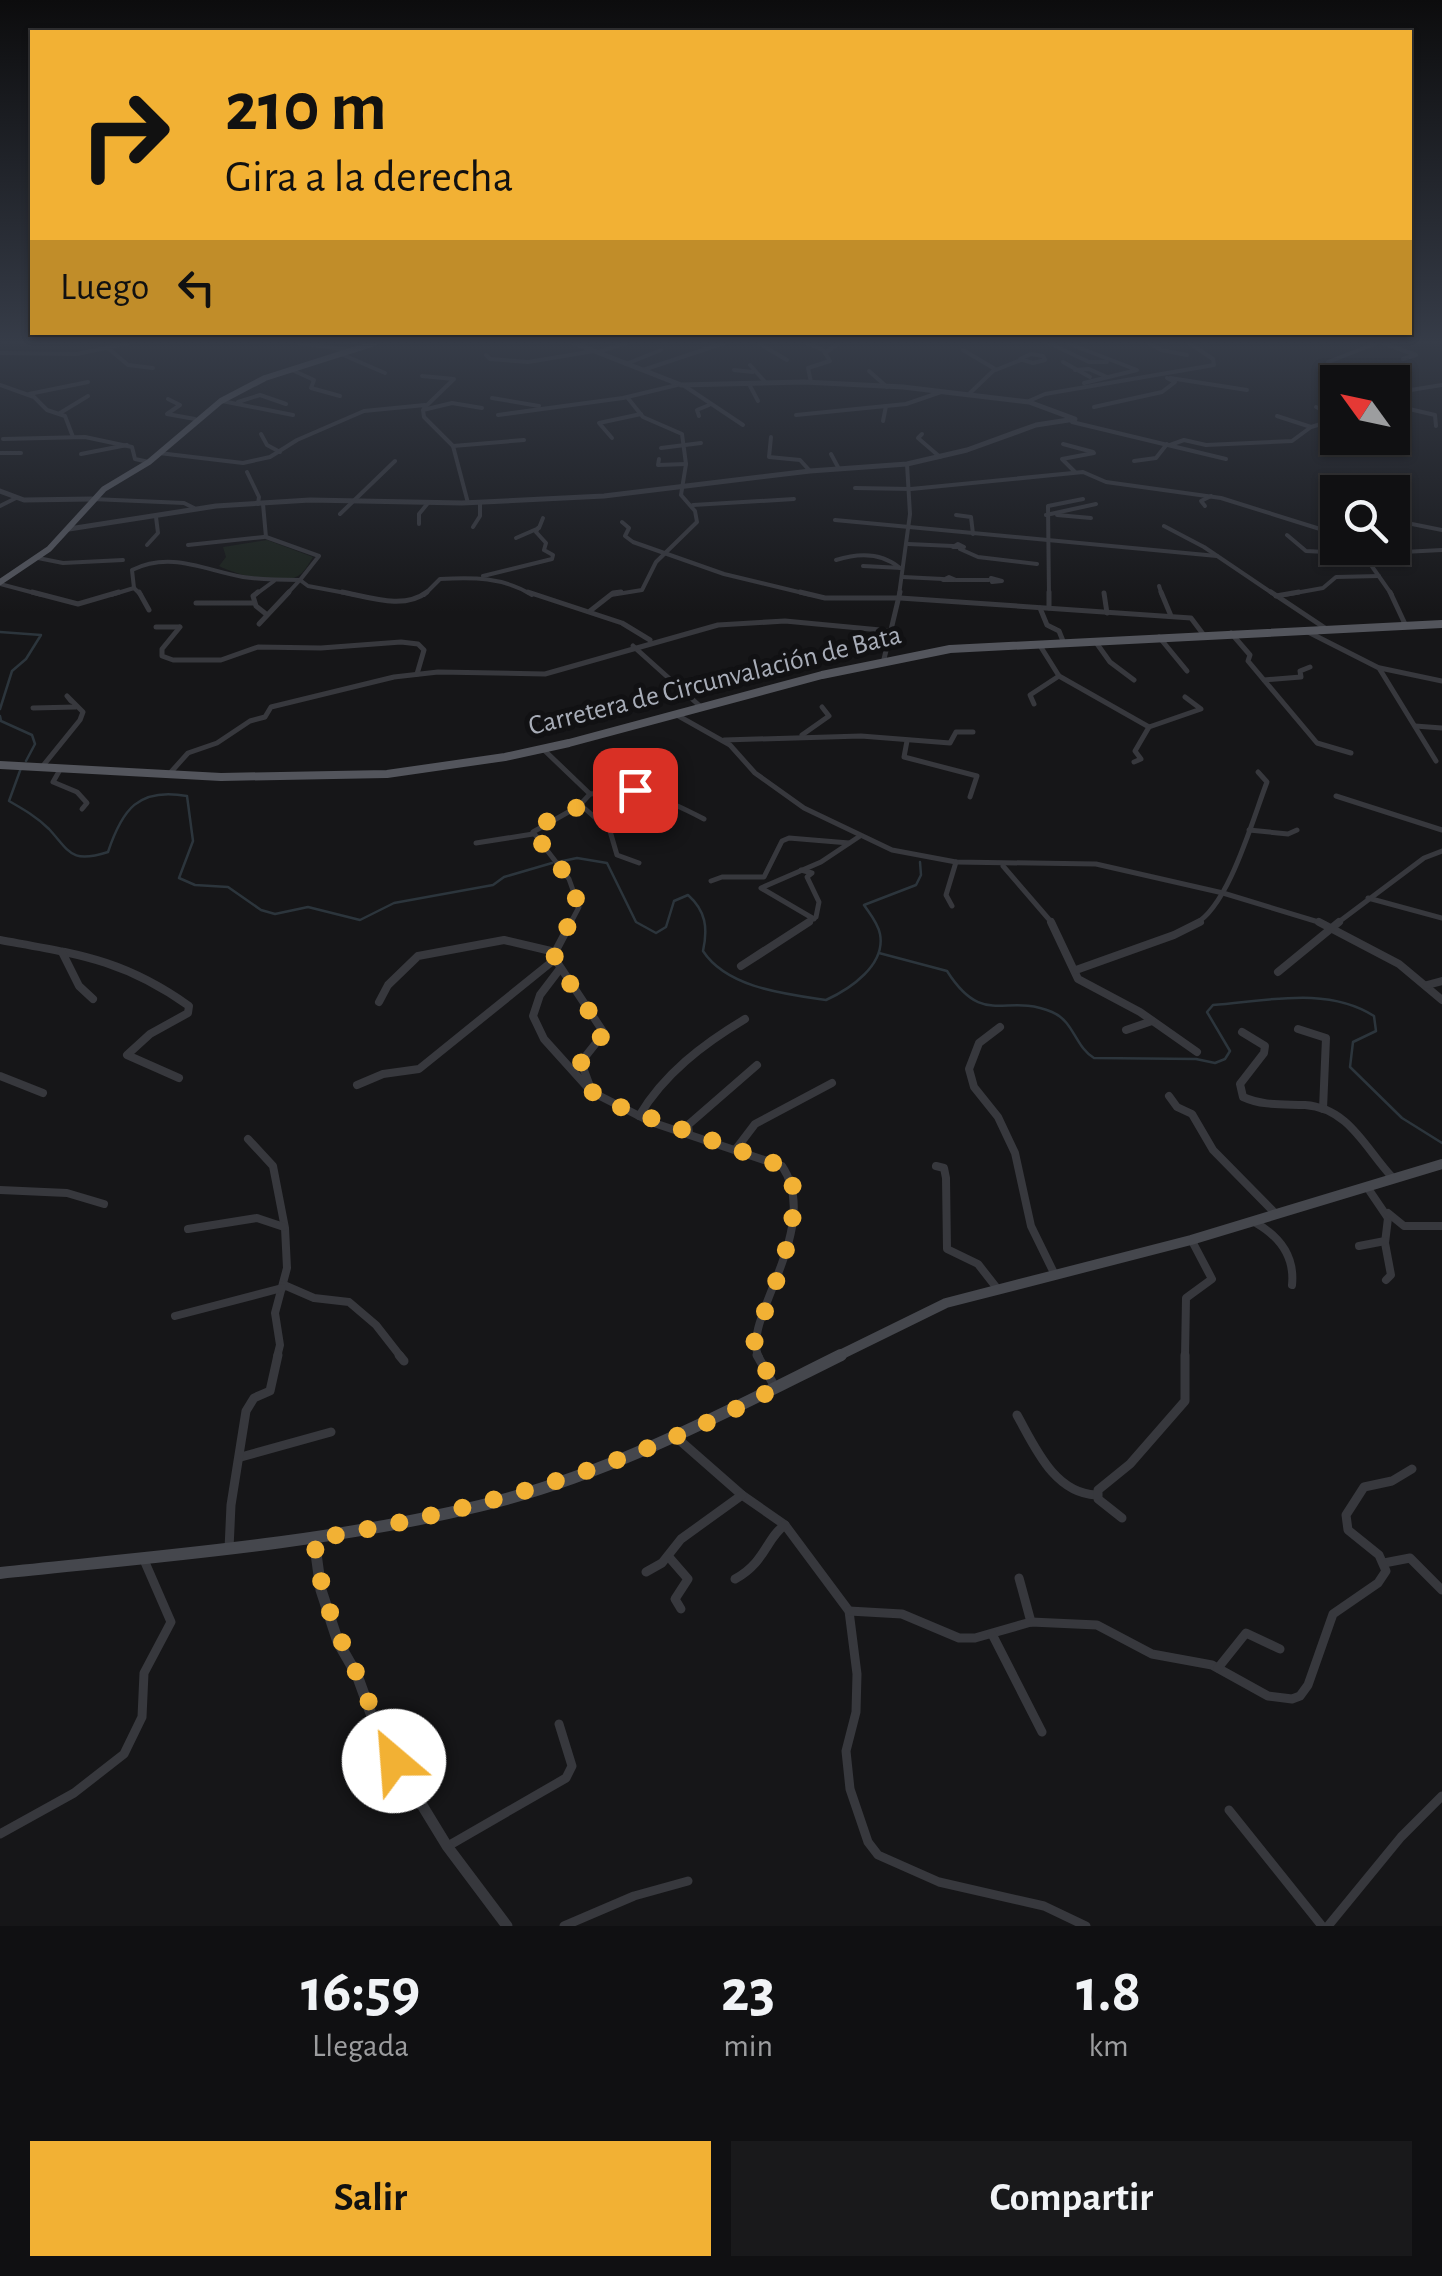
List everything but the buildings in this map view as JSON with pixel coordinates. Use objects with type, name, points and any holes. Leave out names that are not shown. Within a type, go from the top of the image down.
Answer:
[{"type":"main road","points":[[0,583],[38,558],[69,529],[92,499],[149,462],[181,433]]},
{"type":"main road","name":"Carretera de Circunvalación de Bata","points":[[0,765],[372,775],[442,768],[542,748],[884,659],[950,649],[1442,624]]},
{"type":"main road","points":[[0,1573],[314,1539],[481,1506],[572,1478],[676,1437],[905,1320],[996,1287],[1191,1240],[1442,1164]]},
{"type":"street","points":[[72,433],[74,438]]},
{"type":"street","points":[[159,453],[236,464],[280,452],[313,433]]},
{"type":"street","points":[[440,433],[453,446],[468,503]]},
{"type":"street","points":[[608,433],[612,438]]},
{"type":"street","points":[[680,433],[686,464],[681,488],[684,500],[692,505],[794,499]]},
{"type":"street","points":[[69,529],[190,510],[260,504],[351,500],[468,503],[681,488],[810,471],[906,464],[1012,433]]},
{"type":"street","points":[[1119,433],[1226,459]]},
{"type":"street","points":[[1134,461],[1156,458],[1158,450],[1184,440],[1206,445],[1292,441],[1304,433]]},
{"type":"street","points":[[261,434],[266,446],[280,452]]},
{"type":"street","points":[[922,434],[918,438],[921,443],[940,457]]},
{"type":"street","points":[[771,437],[769,456],[800,460],[810,471]]},
{"type":"street","points":[[3,439],[74,438],[128,445]]},
{"type":"street","points":[[453,446],[524,440]]},
{"type":"street","points":[[484,443],[491,451]]},
{"type":"street","points":[[660,448],[702,443]]},
{"type":"street","points":[[1063,444],[1094,453],[1062,459],[1076,472]]},
{"type":"street","points":[[81,454],[128,445]]},
{"type":"street","points":[[128,445],[134,460],[149,462]]},
{"type":"street","points":[[0,452],[21,453]]},
{"type":"street","points":[[832,454],[840,468]]},
{"type":"street","points":[[659,459],[658,465],[686,464]]},
{"type":"street","points":[[340,514],[395,462]]},
{"type":"street","points":[[884,659],[900,598],[910,531],[911,488],[906,464]]},
{"type":"street","points":[[247,472],[258,497],[266,537]]},
{"type":"street","points":[[855,488],[911,488],[1086,472],[1106,482],[1212,496],[1320,530]]},
{"type":"street","points":[[0,491],[16,498]]},
{"type":"street","points":[[1205,506],[1201,501],[1212,496]]},
{"type":"street","points":[[2,503],[16,498],[92,499],[184,503],[194,508],[190,510]]},
{"type":"street","points":[[1049,608],[1047,514],[1052,502],[1083,498]]},
{"type":"street","points":[[473,527],[480,516],[480,502]]},
{"type":"street","points":[[418,524],[419,514],[428,503]]},
{"type":"street","points":[[1047,514],[1096,504]]},
{"type":"street","points":[[589,612],[613,593],[642,590],[656,562],[697,522],[692,505]]},
{"type":"street","points":[[1047,514],[1091,518]]},
{"type":"street","points":[[956,515],[971,517],[973,534]]},
{"type":"street","points":[[148,546],[158,533],[156,516]]},
{"type":"street","points":[[149,610],[144,597],[134,588],[133,568],[181,560],[212,565],[237,576],[300,580],[312,588],[397,602],[422,597],[440,579],[482,576],[552,559],[554,555],[544,550],[546,543],[536,532],[543,518]]},
{"type":"street","points":[[835,520],[910,531],[1049,539],[1217,556]]},
{"type":"street","points":[[622,522],[629,526],[624,534],[629,540],[715,572],[795,592],[834,599],[900,598],[1191,618],[1203,634]]},
{"type":"street","points":[[1410,524],[1442,530]]},
{"type":"street","points":[[1164,526],[1217,556],[1325,628]]},
{"type":"street","points":[[516,538],[538,528]]},
{"type":"street","points":[[1287,535],[1302,550],[1320,551]]},
{"type":"street","points":[[188,545],[266,537],[319,556],[259,624]]},
{"type":"street","points":[[908,544],[956,547],[990,559],[1037,564]]},
{"type":"street","points":[[1410,552],[1442,550]]},
{"type":"street","points":[[836,560],[878,556],[902,568]]},
{"type":"street","points":[[38,558],[63,563],[123,560]]},
{"type":"street","points":[[903,577],[990,579],[990,559]]},
{"type":"street","points":[[1372,565],[1405,624]]},
{"type":"street","points":[[863,566],[902,568]]},
{"type":"street","points":[[482,576],[628,625],[651,641]]},
{"type":"street","points":[[1275,596],[1323,588],[1336,577],[1379,576]]},
{"type":"street","points":[[254,603],[255,593],[275,580]]},
{"type":"street","points":[[0,583],[76,604],[134,588]]},
{"type":"street","points":[[1160,586],[1171,616]]},
{"type":"street","points":[[1104,593],[1107,612]]},
{"type":"street","points":[[196,603],[254,603],[266,614]]},
{"type":"street","points":[[1040,608],[1047,626],[1059,632],[1063,642]]},
{"type":"street","points":[[171,772],[188,753],[217,743],[250,721],[265,717],[271,708],[324,697],[361,683],[417,674],[546,674],[706,627],[762,622],[891,630]]},
{"type":"street","points":[[156,627],[180,627],[161,652],[173,660],[221,660],[258,647],[321,648],[411,642],[424,650],[417,674]]},
{"type":"street","points":[[1303,629],[1379,668],[1442,681]]},
{"type":"street","points":[[1230,632],[1250,655],[1248,662],[1262,680],[1317,742],[1327,749],[1350,753]]},
{"type":"street","points":[[1158,636],[1186,671]]},
{"type":"street","points":[[1094,640],[1110,662],[1134,680]]},
{"type":"street","points":[[1038,643],[1059,676],[1149,727]]},
{"type":"street","points":[[633,646],[701,707]]},
{"type":"street","points":[[1262,680],[1301,676],[1300,671],[1310,667]]},
{"type":"street","points":[[1379,668],[1436,761]]},
{"type":"street","points":[[1034,704],[1030,695],[1059,676]]},
{"type":"street","points":[[1134,762],[1141,759],[1135,751],[1149,727],[1201,709],[1185,697]]},
{"type":"street","points":[[34,708],[74,704],[83,712],[42,767]]},
{"type":"street","points":[[801,736],[829,716],[822,707]]},
{"type":"street","points":[[675,714],[722,740],[746,765],[785,795],[860,836],[906,854],[1002,866],[1096,864],[1223,893],[1332,926],[1370,945],[1442,1000]]},
{"type":"street","points":[[1414,726],[1442,728]]},
{"type":"street","points":[[722,740],[801,736],[950,743],[956,732],[973,732]]},
{"type":"street","points":[[908,741],[904,757],[977,776],[970,797]]},
{"type":"street","points":[[542,748],[590,794],[635,790],[672,802],[704,819]]},
{"type":"street","points":[[61,768],[53,782],[88,800],[82,809]]},
{"type":"street","points":[[1197,1052],[1127,1005],[1092,992],[1071,972],[1199,924],[1223,893],[1249,830],[1266,782],[1258,772]]},
{"type":"street","points":[[476,843],[533,834],[539,825],[582,806],[590,794]]},
{"type":"street","points":[[1336,796],[1442,830]]},
{"type":"street","points":[[582,806],[610,831],[617,855],[639,863]]},
{"type":"street","points":[[1249,830],[1288,834],[1297,830]]},
{"type":"street","points":[[358,1086],[383,1074],[419,1068],[554,956],[579,907],[569,879],[533,834]]},
{"type":"street","points":[[814,919],[761,890],[820,862],[860,836]]},
{"type":"street","points":[[711,881],[764,876],[785,839],[850,843]]},
{"type":"street","points":[[1278,972],[1368,898],[1424,858],[1442,851]]},
{"type":"street","points":[[952,906],[946,896],[956,862]]},
{"type":"street","points":[[1002,866],[1053,924],[1076,970]]},
{"type":"street","points":[[740,966],[814,919],[819,902],[807,877],[812,872],[800,870]]},
{"type":"street","points":[[1368,898],[1442,918]]},
{"type":"street","points":[[0,940],[106,960],[161,986],[189,1006],[188,1013],[150,1034],[127,1055],[180,1078]]},
{"type":"street","points":[[379,1002],[388,985],[418,956],[504,940],[554,956]]},
{"type":"street","points":[[62,952],[79,986],[93,999]]},
{"type":"street","points":[[554,956],[604,1033],[581,1062],[590,1090]]},
{"type":"street","points":[[559,969],[540,995],[533,1016],[544,1039],[570,1073],[604,1101],[787,1168],[795,1188],[795,1220],[755,1335],[754,1349],[776,1388]]},
{"type":"street","points":[[1426,986],[1442,981]]},
{"type":"street","points":[[639,1116],[704,1044],[744,1019]]},
{"type":"street","points":[[1126,1030],[1152,1020]]},
{"type":"street","points":[[1000,1027],[980,1043],[969,1068],[974,1087],[1003,1125],[1015,1152],[1030,1226],[1054,1273]]},
{"type":"street","points":[[1298,1029],[1326,1038],[1323,1109]]},
{"type":"street","points":[[1242,1032],[1265,1046],[1240,1084],[1243,1096],[1261,1104],[1323,1109],[1345,1118],[1393,1178]]},
{"type":"street","points":[[689,1135],[687,1128],[706,1107],[757,1065]]},
{"type":"street","points":[[0,1076],[42,1093]]},
{"type":"street","points":[[736,1150],[754,1124],[832,1083]]},
{"type":"street","points":[[1169,1096],[1177,1107],[1192,1114],[1213,1150],[1275,1213]]},
{"type":"street","points":[[229,1550],[231,1506],[246,1411],[254,1398],[270,1391],[276,1375],[280,1344],[275,1312],[283,1287],[285,1228],[273,1166],[248,1139]]},
{"type":"street","points":[[936,1166],[944,1168],[947,1176],[943,1220],[947,1249],[978,1264],[996,1287]]},
{"type":"street","points":[[1366,1186],[1388,1218],[1385,1242],[1391,1271],[1386,1280]]},
{"type":"street","points":[[0,1190],[66,1194],[104,1204]]},
{"type":"street","points":[[1384,1210],[1404,1226],[1442,1226]]},
{"type":"street","points":[[188,1230],[257,1218],[268,1218],[285,1228]]},
{"type":"street","points":[[1253,1221],[1270,1231],[1287,1252],[1294,1266],[1292,1285]]},
{"type":"street","points":[[1096,1495],[1139,1455],[1156,1430],[1185,1401],[1186,1298],[1212,1279],[1191,1240]]},
{"type":"street","points":[[1359,1246],[1369,1241],[1385,1242]]},
{"type":"street","points":[[175,1316],[283,1287],[314,1298],[349,1302],[376,1325],[404,1362]]},
{"type":"street","points":[[1017,1415],[1048,1468],[1079,1493],[1096,1495],[1122,1518]]},
{"type":"street","points":[[240,1457],[331,1432]]},
{"type":"street","points":[[676,1437],[742,1495],[784,1525],[850,1611],[857,1674],[856,1712],[846,1752],[850,1788],[868,1842],[878,1855],[894,1865],[986,1896],[1044,1906],[1086,1926]]},
{"type":"street","points":[[850,1611],[902,1614],[959,1638],[992,1634],[1031,1622],[1097,1625],[1152,1654],[1218,1668],[1268,1696],[1300,1696],[1308,1685],[1328,1621],[1351,1598],[1384,1577],[1384,1563],[1348,1530],[1346,1515],[1364,1487],[1392,1481],[1412,1469]]},
{"type":"street","points":[[646,1572],[668,1556],[681,1539],[742,1495]]},
{"type":"street","points":[[736,1579],[755,1566],[772,1545],[776,1531],[784,1525]]},
{"type":"street","points":[[314,1539],[321,1590],[338,1642],[357,1675],[378,1733],[447,1846],[507,1926]]},
{"type":"street","points":[[668,1556],[688,1579],[674,1599],[681,1609]]},
{"type":"street","points":[[0,1834],[74,1793],[124,1754],[142,1717],[144,1674],[171,1622],[171,1614],[146,1578],[144,1558]]},
{"type":"street","points":[[1384,1563],[1410,1558],[1442,1590]]},
{"type":"street","points":[[1019,1578],[1031,1622]]},
{"type":"street","points":[[1218,1668],[1246,1633],[1280,1649]]},
{"type":"street","points":[[992,1634],[1042,1732]]},
{"type":"street","points":[[447,1846],[566,1778],[572,1766],[559,1724]]},
{"type":"street","points":[[1229,1810],[1325,1926],[1442,1796]]},
{"type":"street","points":[[564,1926],[634,1896],[688,1881]]},
{"type":"shaded area","points":[[267,540],[313,557],[300,574],[280,580],[247,576],[219,566],[226,557],[223,547]]},
{"type":"waterway","points":[[0,632],[41,635],[26,659],[12,671],[0,709]]},
{"type":"waterway","points":[[0,716],[1,721],[32,735],[35,744],[26,761]]},
{"type":"waterway","points":[[21,768],[9,801],[40,821],[67,850],[79,856],[108,852],[126,813],[144,799],[170,794],[187,796],[193,841],[179,878],[195,885],[228,887],[261,910],[275,914],[308,907],[360,920],[394,903],[493,885],[504,877],[552,863]]},
{"type":"waterway","points":[[558,862],[577,858],[607,863],[636,922],[656,933],[666,927],[674,901],[688,895],[702,914],[703,951],[727,973],[759,987],[826,1000],[855,982],[877,956],[879,930],[864,905],[916,885],[921,875],[920,862]]},
{"type":"waterway","points":[[879,953],[947,971],[960,989],[984,1004],[1021,1005],[1052,1012],[1065,1021],[1094,1058],[1196,1059],[1215,1063],[1225,1059],[1230,1051],[1207,1012],[1213,1005],[1316,998],[1356,1007],[1374,1016],[1376,1031],[1353,1042],[1350,1067],[1402,1118],[1442,1143]]},
{"type":"route","points":[[394,1761],[378,1733],[357,1675],[338,1642],[321,1590],[314,1539],[414,1522],[572,1478],[676,1437],[776,1388],[760,1366],[754,1349],[755,1335],[795,1220],[793,1179],[787,1168],[689,1135],[596,1096],[590,1090],[581,1062],[604,1033],[553,956],[579,907],[569,879],[533,832],[539,825],[582,806],[590,794],[635,790]]}]
